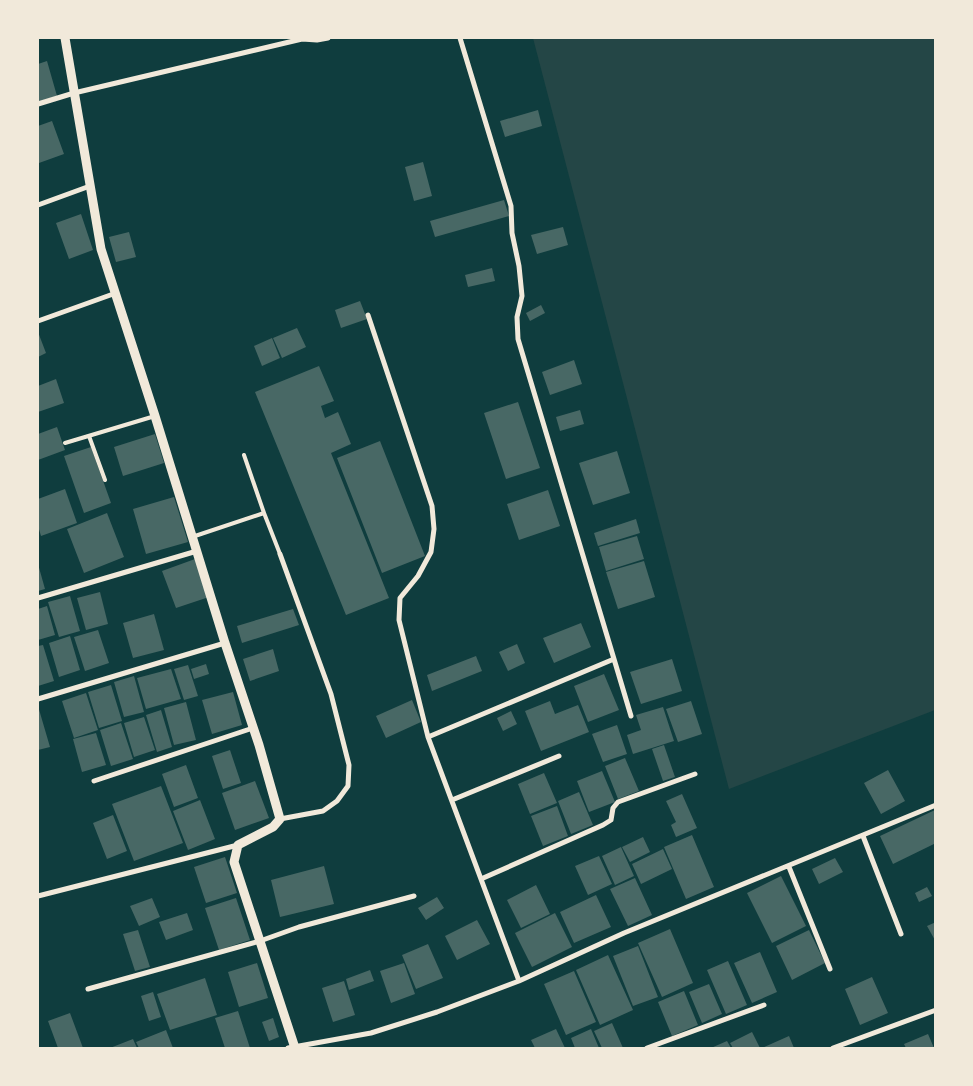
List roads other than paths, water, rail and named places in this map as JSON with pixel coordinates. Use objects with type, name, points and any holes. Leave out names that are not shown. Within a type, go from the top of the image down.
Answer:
[{"type":"street","points":[[65,38],[101,249],[259,745],[280,819]]},
{"type":"street","points":[[38,104],[74,93],[302,39],[317,40],[328,38]]},
{"type":"street","points":[[460,38],[511,206],[512,233],[519,266],[522,296],[517,317],[518,339],[631,716]]},
{"type":"street","points":[[38,205],[90,186]]},
{"type":"street","points":[[38,321],[116,293]]},
{"type":"street","points":[[368,315],[432,506],[434,529],[431,552],[418,576],[400,598],[399,620],[428,737],[519,982]]},
{"type":"street","points":[[38,598],[197,551]]},
{"type":"street","points":[[38,896],[238,845],[273,827],[280,819],[322,811],[337,801],[348,786],[349,765],[331,694],[280,554]]},
{"type":"street","points":[[38,699],[225,643]]},
{"type":"street","points":[[428,737],[614,659]]},
{"type":"street","points":[[94,781],[253,728]]},
{"type":"street","points":[[452,800],[559,756]]},
{"type":"street","points":[[481,879],[603,826],[611,820],[613,808],[618,802],[695,774]]},
{"type":"street","points":[[238,845],[234,862],[293,1048],[371,1033],[437,1012],[519,982],[624,933],[936,805]]},
{"type":"street","points":[[862,836],[901,934]]},
{"type":"street","points":[[788,867],[830,969]]},
{"type":"street","points":[[88,989],[260,940],[300,926],[414,896]]},
{"type":"street","points":[[648,1048],[764,1005]]},
{"type":"street","points":[[833,1048],[936,1010]]},
{"type":"lane","points":[[65,443],[155,416]]},
{"type":"lane","points":[[89,436],[105,480]]},
{"type":"lane","points":[[244,455],[280,554]]},
{"type":"lane","points":[[192,537],[264,513]]}]
